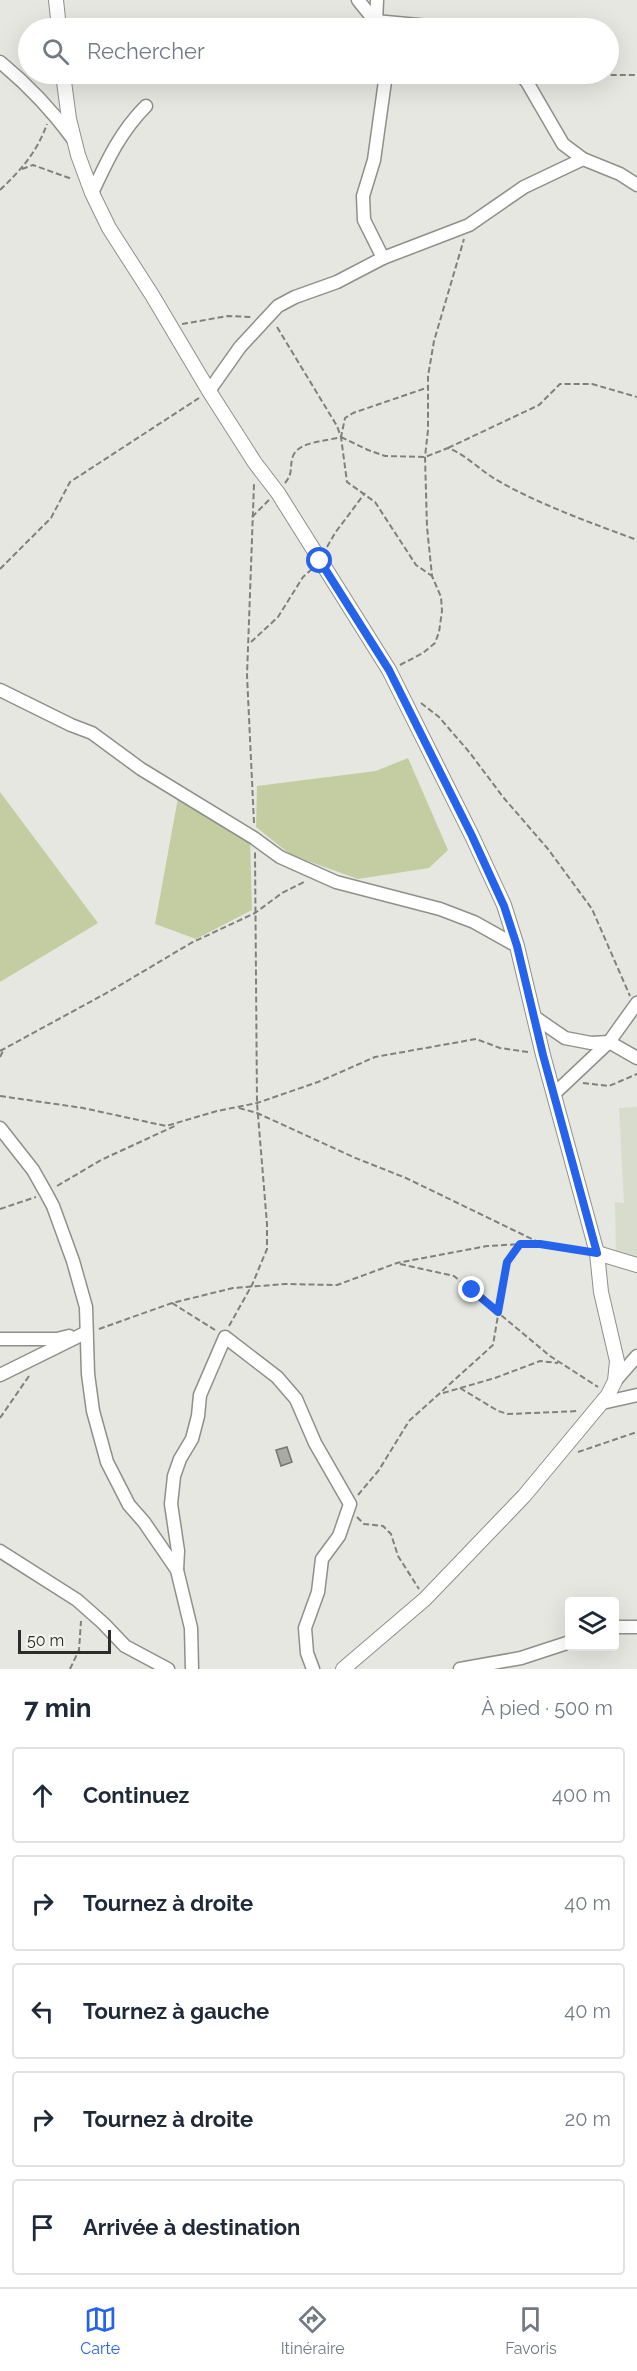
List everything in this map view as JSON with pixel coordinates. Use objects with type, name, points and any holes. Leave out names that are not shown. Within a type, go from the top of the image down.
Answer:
[{"type":"street","points":[[56,0],[58,18]]},
{"type":"street","points":[[358,0],[371,18]]},
{"type":"street","points":[[376,0],[376,18]]},
{"type":"street","points":[[0,62],[18,77]]},
{"type":"street","points":[[27,84],[52,110],[73,139]]},
{"type":"street","points":[[65,84],[73,139],[92,193],[120,247],[152,295],[209,391],[255,463],[278,492],[389,670],[472,836],[504,906],[517,946],[543,1055],[597,1253],[601,1292],[617,1361],[615,1381]]},
{"type":"street","points":[[383,258],[367,227],[363,196],[374,160],[385,84]]},
{"type":"street","points":[[528,84],[563,144],[583,159],[620,174],[637,184]]},
{"type":"street","points":[[92,193],[116,143],[127,126],[146,106]]},
{"type":"street","points":[[209,391],[240,347],[266,317],[287,300],[320,289],[383,258],[469,225],[524,187],[583,159]]},
{"type":"street","points":[[0,690],[92,733],[141,769],[254,838],[280,857],[336,882],[440,909],[474,922],[517,946]]},
{"type":"street","points":[[554,1094],[609,1042],[636,1004]]},
{"type":"street","points":[[536,1018],[565,1038],[591,1043],[609,1042],[637,1058]]},
{"type":"street","points":[[0,1128],[33,1170],[46,1193],[73,1261],[86,1307],[85,1333],[93,1411],[107,1462],[129,1505],[144,1522],[177,1570]]},
{"type":"street","points":[[597,1253],[637,1265]]},
{"type":"street","points":[[0,1339],[57,1339],[85,1333]]},
{"type":"street","points":[[0,1375],[85,1333]]},
{"type":"street","points":[[192,1669],[191,1628],[177,1570],[178,1551],[171,1503],[174,1476],[180,1458],[192,1439],[200,1395],[225,1337],[277,1377],[296,1399],[315,1443],[350,1504],[339,1536],[322,1559],[318,1592],[305,1628],[307,1653],[313,1669]]},
{"type":"street","points":[[342,1669],[425,1599],[524,1496],[602,1403],[615,1381],[637,1356]]},
{"type":"street","points":[[602,1403],[637,1395]]},
{"type":"street","points":[[0,1551],[77,1600],[125,1646],[168,1669]]},
{"type":"street","points":[[619,1627],[637,1627]]},
{"type":"street","points":[[460,1669],[521,1658],[565,1644]]},
{"type":"path","points":[[619,75],[637,75]]},
{"type":"path","points":[[0,190],[22,169],[36,150],[52,110]]},
{"type":"path","points":[[22,169],[33,165],[68,176],[92,193]]},
{"type":"path","points":[[389,670],[423,653],[435,643],[439,632],[441,597],[432,576],[427,527],[425,457],[428,376],[434,341],[469,225]]},
{"type":"path","points":[[170,326],[228,316],[266,317],[279,329],[337,426],[341,437],[347,482],[375,501],[416,565],[432,576]]},
{"type":"path","points":[[252,517],[278,492],[291,475],[293,455],[302,446],[341,437],[385,456],[425,457],[539,405],[560,384],[592,384],[637,397]]},
{"type":"path","points":[[341,437],[345,418],[353,413],[429,387]]},
{"type":"path","points":[[0,569],[51,518],[70,482],[209,391]]},
{"type":"path","points":[[448,448],[456,451],[495,479],[558,510],[637,540]]},
{"type":"path","points":[[172,1303],[225,1337],[252,1285],[267,1249],[267,1213],[257,1113],[254,838],[248,710],[255,463]]},
{"type":"path","points":[[249,643],[278,617],[303,577],[320,561],[335,534],[365,493]]},
{"type":"path","points":[[422,703],[439,717],[470,753],[503,797],[548,849],[592,909],[636,1004]]},
{"type":"path","points":[[0,1051],[112,990],[191,943],[255,913],[282,893],[319,874]]},
{"type":"path","points":[[0,1096],[83,1108],[166,1126],[257,1103],[318,1082],[375,1057],[476,1040],[500,1048],[543,1055]]},
{"type":"path","points":[[0,1057],[4,1048]]},
{"type":"path","points":[[570,1081],[609,1086],[637,1074]]},
{"type":"path","points":[[237,1107],[257,1113],[344,1153],[406,1178],[540,1244]]},
{"type":"path","points":[[0,1209],[46,1193],[101,1160],[183,1123]]},
{"type":"path","points":[[425,1599],[398,1556],[391,1533],[383,1526],[364,1524],[350,1504],[379,1470],[409,1421],[493,1345],[507,1262],[520,1244]]},
{"type":"path","points":[[85,1333],[172,1303],[252,1285],[337,1285],[397,1263],[487,1246],[540,1244],[597,1253]]},
{"type":"path","points":[[397,1263],[454,1276],[561,1363],[602,1403]]},
{"type":"path","points":[[442,1393],[540,1361],[561,1363]]},
{"type":"path","points":[[0,1418],[30,1373]]},
{"type":"path","points":[[460,1388],[498,1411],[508,1414],[602,1403]]},
{"type":"path","points":[[553,1461],[637,1432]]},
{"type":"path","points":[[70,1669],[80,1650],[82,1626],[77,1600]]},
{"type":"shaded area","points":[[637,1107],[637,1262],[616,1257],[615,1202],[624,1203],[619,1108]]},
{"type":"green space","points":[[408,758],[448,850],[429,868],[358,879],[291,855],[256,827],[257,786],[376,771]]},
{"type":"green space","points":[[180,787],[250,836],[252,910],[196,939],[155,924]]},
{"type":"green space","points":[[0,792],[98,923],[0,982]]},
{"type":"building","points":[[287,1447],[292,1462],[281,1466],[276,1450]]},
{"type":"route","points":[[320,561],[389,670],[472,836],[504,906],[517,946],[543,1055],[597,1253],[540,1244],[520,1244],[507,1262],[498,1312],[472,1290]]}]
